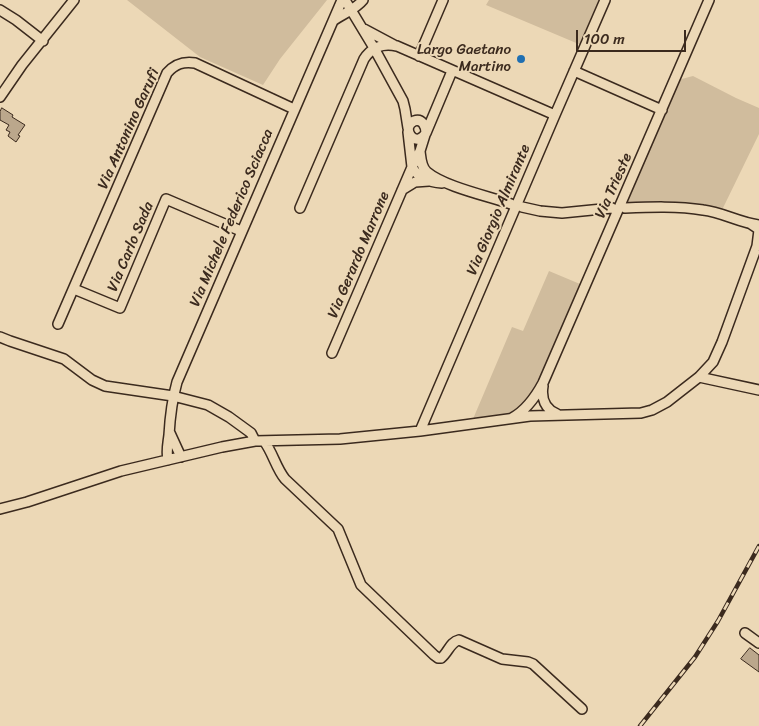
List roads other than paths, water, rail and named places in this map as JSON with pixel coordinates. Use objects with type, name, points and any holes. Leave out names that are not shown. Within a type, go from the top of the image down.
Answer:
[{"type":"street","points":[[0,97],[74,0]]},
{"type":"street","points":[[343,0],[374,48],[403,101],[412,167],[418,175],[429,182]]},
{"type":"street","name":"Via Michele Federico Sciacca","points":[[168,460],[170,416],[177,382],[343,0]]},
{"type":"street","points":[[332,22],[356,7],[363,0]]},
{"type":"street","points":[[418,56],[443,0]]},
{"type":"street","name":"Via Giorgio Almirante","points":[[420,430],[605,0]]},
{"type":"street","name":"Via Trieste","points":[[508,419],[518,414],[539,397],[543,383],[709,0]]},
{"type":"street","points":[[0,10],[43,41]]},
{"type":"street","points":[[362,28],[418,56],[555,115]]},
{"type":"street","points":[[300,208],[364,59],[370,50],[374,48],[386,45],[397,46]]},
{"type":"street","name":"Via Antonino Garufi","points":[[58,324],[167,73],[172,67],[180,63],[195,63],[294,109]]},
{"type":"street","name":"Via Gerardo Marrone","points":[[332,352],[420,151],[425,134],[452,71]]},
{"type":"street","points":[[574,72],[662,110]]},
{"type":"street","points":[[419,121],[426,127],[425,134],[420,139],[414,138],[409,134],[408,130],[409,126],[419,121]]},
{"type":"street","points":[[420,151],[421,162],[427,172],[450,184],[511,204]]},
{"type":"street","points":[[402,191],[415,182],[450,184]]},
{"type":"street","name":"Via Carlo Sada","points":[[74,289],[120,308],[166,199],[241,232]]},
{"type":"street","points":[[522,207],[562,213],[612,208]]},
{"type":"street","points":[[0,509],[121,471],[260,441],[340,439],[534,416],[641,413],[652,410],[667,402],[699,377],[718,354],[758,246],[759,230],[756,223],[741,221],[703,210],[625,208]]},
{"type":"street","points":[[0,337],[64,359],[92,380],[105,386],[173,396],[200,402],[222,412],[251,433],[272,454],[282,475],[338,530],[361,585],[434,655],[441,658],[453,643],[459,640],[502,659],[528,662],[533,664],[582,710]]},
{"type":"street","points":[[699,377],[755,390]]},
{"type":"street","points":[[534,416],[530,410],[539,397],[554,414],[558,415]]},
{"type":"street","points":[[169,428],[181,457]]},
{"type":"street","points":[[745,633],[759,643]]},
{"type":"railway","points":[[640,726],[695,657],[718,621],[759,546]]},
{"type":"place","name":"Largo Gaetano Martino","points":[[521,59]]}]
